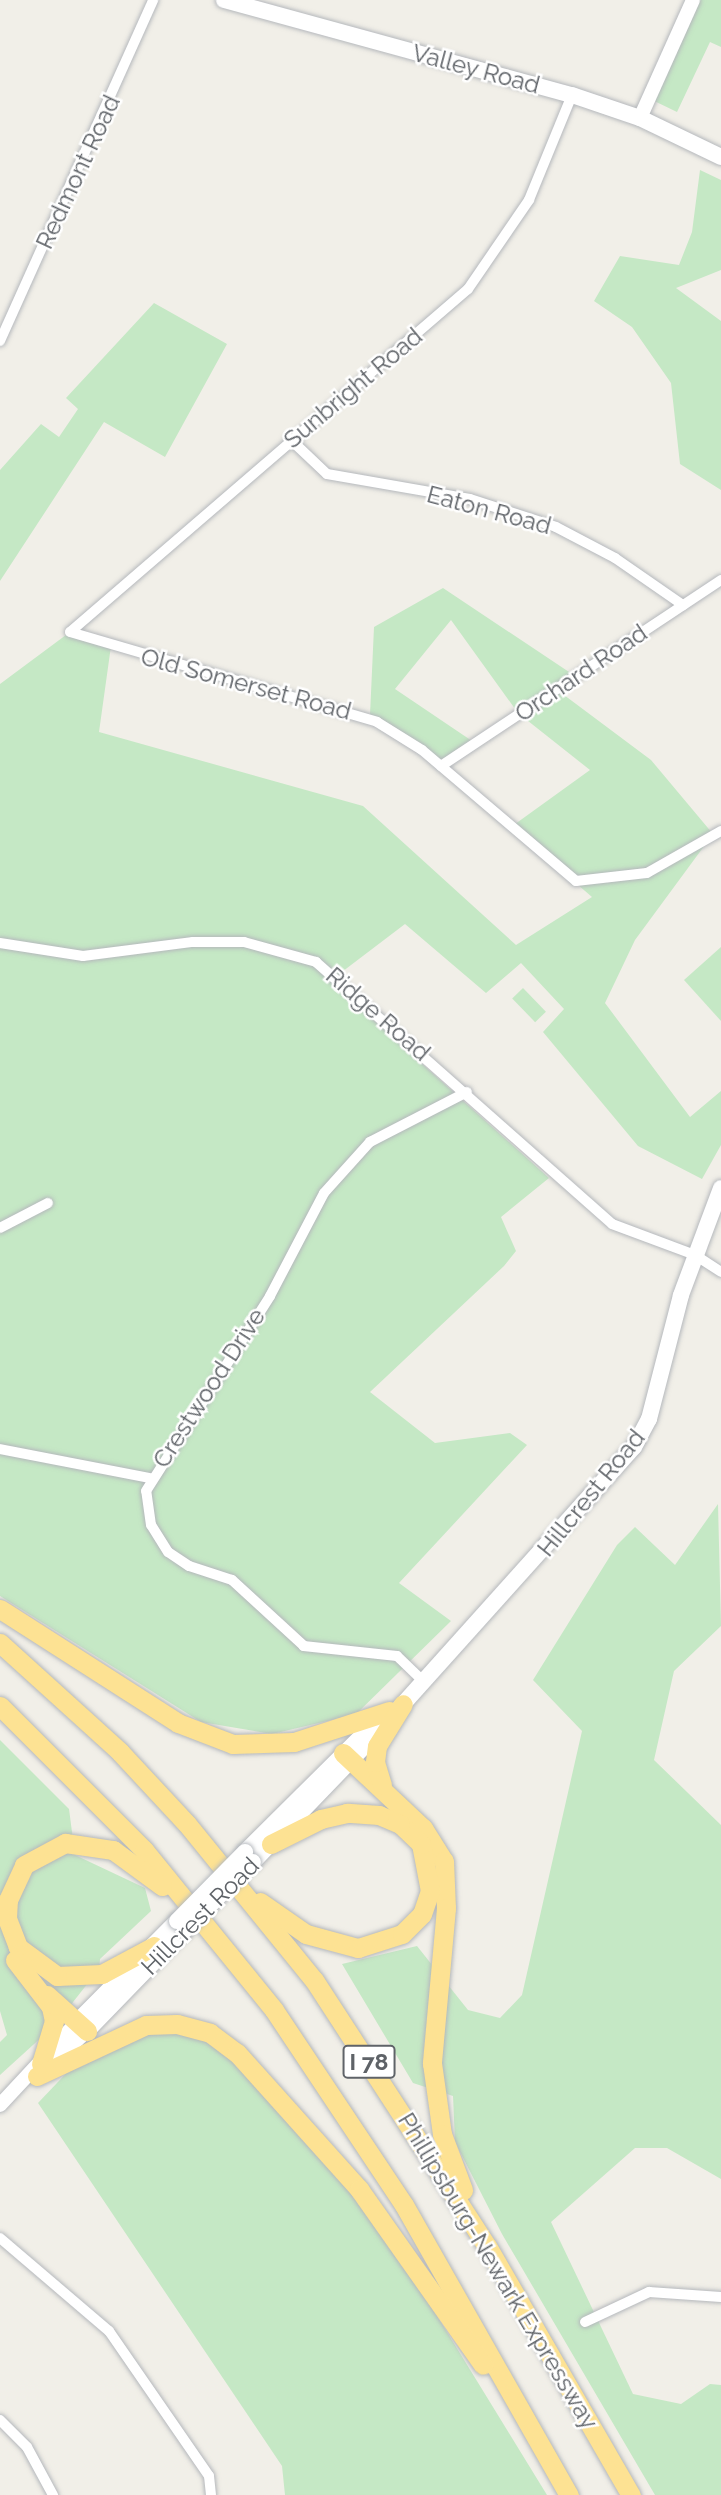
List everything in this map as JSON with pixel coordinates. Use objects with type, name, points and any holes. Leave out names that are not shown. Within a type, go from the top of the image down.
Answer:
[{"type":"highway","points":[[0,1609],[178,1723],[233,1744],[294,1742],[396,1708]]},
{"type":"highway","name":"Phillipsburg-Newark Expressway","points":[[0,1643],[120,1752],[239,1886],[314,1980],[487,2246],[631,2495]]},
{"type":"highway","name":"Phillipsburg-Newark Expressway","points":[[0,1706],[79,1779],[211,1929],[274,2010],[404,2205],[569,2495]]},
{"type":"highway","points":[[384,1789],[377,1773],[377,1746],[396,1708]]},
{"type":"highway","points":[[348,1757],[424,1828],[444,1861],[446,1908],[432,2063],[436,2105],[449,2156],[487,2246]]},
{"type":"highway","points":[[239,1886],[306,1934],[358,1948],[402,1934],[428,1901],[426,1854],[409,1830],[390,1819],[347,1813],[303,1826],[271,1844]]},
{"type":"highway","points":[[154,1946],[102,1974],[57,1976],[29,1960],[10,1932],[11,1887],[37,1854],[65,1843],[87,1843],[113,1850],[147,1872],[211,1929]]},
{"type":"highway","points":[[0,1936],[38,1987],[54,2021],[35,2074]]},
{"type":"highway","points":[[38,1987],[82,2026]]},
{"type":"highway","points":[[35,2074],[117,2035],[156,2024],[210,2033],[237,2053],[384,2221],[556,2473]]},
{"type":"main road","name":"Valley Road","points":[[224,0],[275,6],[572,95],[640,118],[721,157]]},
{"type":"main road","name":"Hillcrest Road","points":[[82,2026],[423,1681],[634,1447],[649,1419],[695,1255],[721,1188]]},
{"type":"main road","name":"Hillcrest Road","points":[[249,1857],[271,1844],[348,1757]]},
{"type":"main road","name":"Hillcrest Road","points":[[82,2026],[154,1946],[181,1925]]},
{"type":"street","name":"Redmont Road","points":[[0,341],[153,0]]},
{"type":"street","points":[[640,118],[693,0]]},
{"type":"street","name":"Sunbright Road","points":[[71,632],[290,439],[440,316],[490,263],[529,200],[572,95]]},
{"type":"street","name":"Eaton Road","points":[[290,439],[327,474],[470,499],[556,527],[615,558],[682,605]]},
{"type":"street","name":"Orchard Road","points":[[441,766],[721,580]]},
{"type":"street","name":"Old Somerset Road","points":[[71,632],[357,713],[399,734],[441,766],[576,881],[647,873],[721,831]]},
{"type":"street","name":"Ridge Road","points":[[0,943],[83,956],[222,941],[301,955],[346,983],[611,1223],[695,1255],[721,1272]]},
{"type":"street","name":"Crestwood Drive","points":[[423,1681],[397,1656],[304,1646],[232,1580],[189,1566],[168,1552],[147,1510],[149,1478],[270,1296],[324,1192],[386,1131],[467,1092]]},
{"type":"street","points":[[0,1228],[48,1203]]},
{"type":"street","points":[[0,1449],[149,1478]]},
{"type":"street","name":"Hillcrest Road","points":[[0,2105],[82,2026]]},
{"type":"street","points":[[0,2238],[108,2331],[209,2476],[211,2495]]},
{"type":"street","points":[[584,2322],[649,2292],[721,2297]]},
{"type":"street","points":[[0,2420],[27,2447],[52,2495]]},
{"type":"green space","points":[[693,0],[721,0],[721,47],[710,42],[677,112],[646,97]]},
{"type":"green space","points":[[700,170],[721,180],[721,270],[676,288],[721,321],[721,490],[680,464],[671,383],[632,327],[594,301],[620,256],[679,265],[692,232]]},
{"type":"green space","points":[[154,303],[227,344],[165,457],[104,422],[0,581],[0,470],[41,424],[59,437],[78,409],[66,398]]},
{"type":"green space","points":[[443,588],[575,676],[556,689],[651,760],[713,834],[635,940],[605,1003],[690,1117],[721,1091],[721,1145],[702,1179],[638,1146],[543,1032],[564,1009],[521,963],[486,993],[405,924],[330,981],[549,1178],[501,1217],[516,1251],[504,1266],[370,1392],[435,1443],[510,1433],[527,1445],[399,1583],[451,1621],[346,1724],[340,1718],[272,1734],[201,1722],[0,1596],[0,684],[70,632],[111,646],[99,732],[363,806],[516,945],[592,897],[511,827],[590,770],[518,713],[451,620],[395,689],[475,743],[441,762],[370,715],[374,627]]},
{"type":"green space","points":[[721,947],[721,1021],[684,980]]},
{"type":"green space","points":[[523,988],[546,1012],[535,1022],[512,998]]},
{"type":"green space","points":[[718,1504],[721,1626],[674,1671],[654,1760],[721,1825],[721,2179],[667,2148],[635,2148],[551,2222],[633,2394],[681,2404],[710,2384],[721,2385],[721,2495],[655,2495],[502,2234],[455,2142],[453,2096],[413,2083],[342,1964],[417,1946],[468,2010],[500,2018],[522,1995],[582,1731],[533,1680],[617,1545],[635,1527],[675,1565]]},
{"type":"green space","points":[[0,1740],[69,1809],[75,1855],[145,1888],[151,1911],[100,1959],[99,1969],[55,2025],[0,2075],[0,2042],[7,2035],[0,2011]]},
{"type":"green space","points":[[171,2025],[225,2045],[372,2210],[547,2495],[285,2495],[282,2466],[38,2103],[94,2044]]}]
